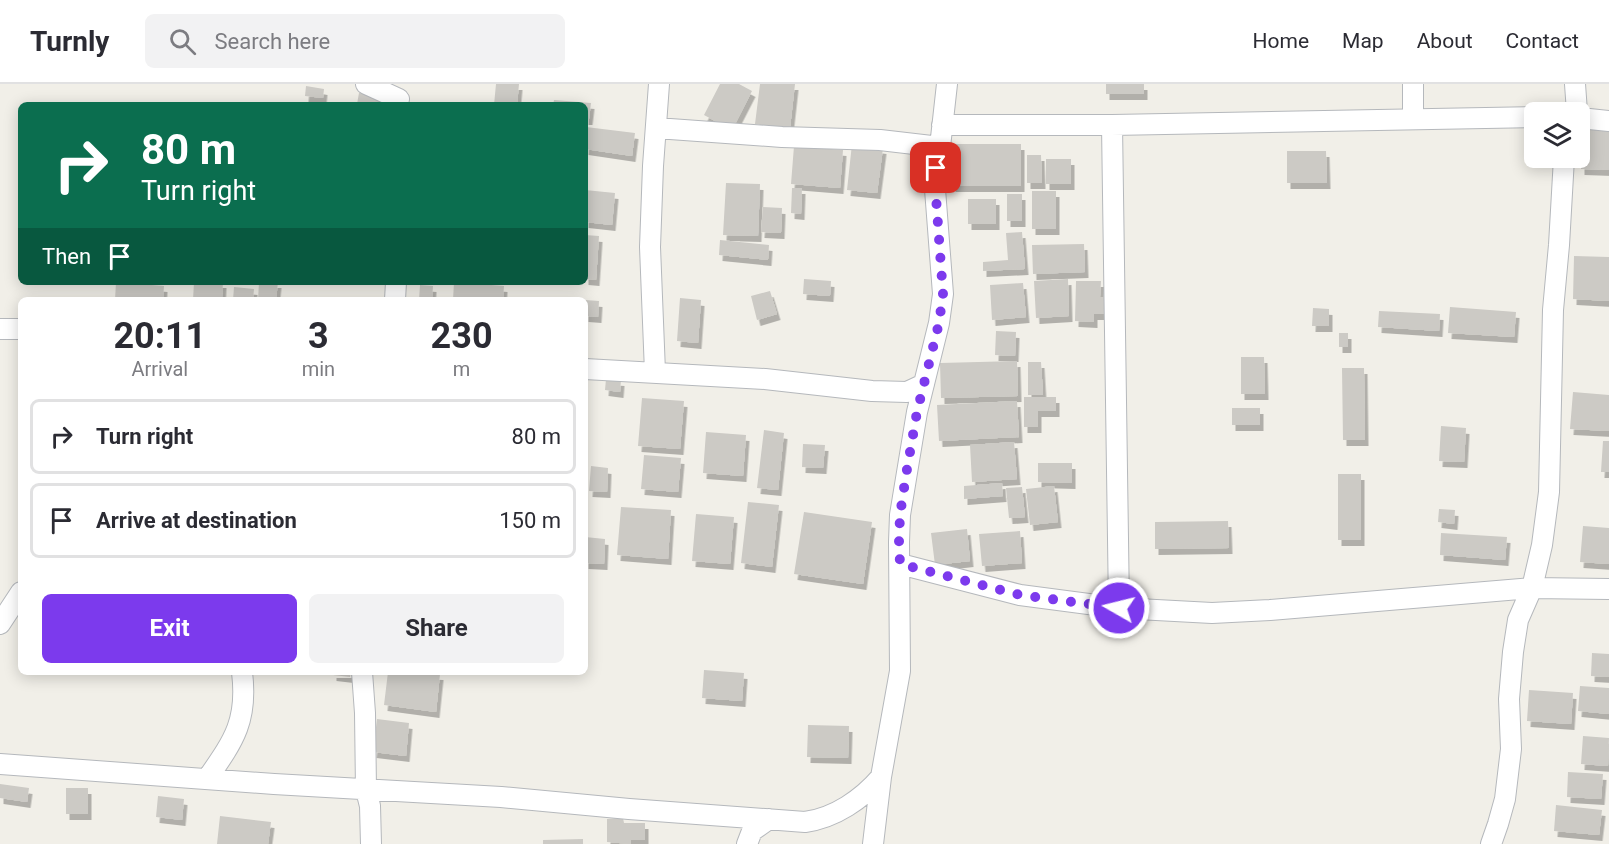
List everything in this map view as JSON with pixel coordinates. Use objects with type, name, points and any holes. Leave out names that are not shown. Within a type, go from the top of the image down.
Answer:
[{"type":"street","points":[[366,84],[399,96]]},
{"type":"street","points":[[655,372],[650,247],[659,84]]},
{"type":"street","points":[[873,844],[881,777],[900,671],[900,515],[943,294],[934,176],[940,147],[947,84]]},
{"type":"street","points":[[1413,84],[1413,119]]},
{"type":"street","points":[[1575,84],[1576,102]]},
{"type":"street","points":[[942,125],[1112,125],[1524,117]]},
{"type":"street","points":[[1590,119],[1609,121]]},
{"type":"street","points":[[1112,125],[1119,608]]},
{"type":"street","points":[[656,128],[782,137],[879,140],[940,147]]},
{"type":"street","points":[[1491,844],[1504,799],[1511,749],[1509,699],[1518,620],[1532,588],[1542,545],[1549,492],[1553,310],[1563,168]]},
{"type":"street","points":[[0,329],[18,329]]},
{"type":"street","points":[[588,369],[765,379],[872,391],[907,392],[924,384]]},
{"type":"street","points":[[900,564],[1020,595],[1119,608],[1212,613],[1532,588],[1609,589]]},
{"type":"street","points":[[0,624],[18,597]]},
{"type":"street","points":[[207,779],[227,751],[240,724],[244,703],[242,675]]},
{"type":"street","points":[[362,675],[366,790],[370,807],[371,844]]},
{"type":"street","points":[[0,764],[366,790],[501,797],[805,822],[830,815],[866,794],[881,777]]},
{"type":"street","points":[[747,844],[752,831],[769,819]]},
{"type":"building","points":[[496,84],[519,84],[517,102],[494,102]]},
{"type":"building","points":[[720,84],[739,84],[752,91],[732,130],[704,115]]},
{"type":"building","points":[[760,84],[795,84],[790,128],[755,124]]},
{"type":"building","points":[[1106,84],[1144,84],[1144,94],[1106,94]]},
{"type":"building","points":[[306,86],[324,89],[323,98],[305,96]]},
{"type":"building","points":[[359,93],[383,95],[382,102],[357,102]]},
{"type":"building","points":[[554,100],[579,102],[554,102]]},
{"type":"building","points":[[588,103],[591,103],[588,119]]},
{"type":"building","points":[[588,127],[635,133],[632,156],[588,149]]},
{"type":"building","points":[[1590,127],[1609,127],[1609,170],[1581,169],[1590,168]]},
{"type":"building","points":[[852,144],[883,148],[877,193],[847,190]]},
{"type":"building","points":[[952,144],[1021,144],[1021,186],[952,186]]},
{"type":"building","points":[[794,146],[843,150],[840,188],[791,184]]},
{"type":"building","points":[[1287,151],[1326,151],[1327,183],[1287,183]]},
{"type":"building","points":[[1027,155],[1041,155],[1042,183],[1027,183]]},
{"type":"building","points":[[1046,159],[1071,159],[1071,184],[1046,184]]},
{"type":"building","points":[[726,183],[760,184],[758,236],[723,235]]},
{"type":"building","points":[[792,188],[802,188],[801,214],[791,213]]},
{"type":"building","points":[[588,190],[615,193],[612,225],[588,222]]},
{"type":"building","points":[[1032,191],[1056,191],[1056,229],[1032,229]]},
{"type":"building","points":[[1007,194],[1022,194],[1022,221],[1007,221]]},
{"type":"building","points":[[968,199],[996,199],[996,224],[968,224]]},
{"type":"building","points":[[763,207],[782,208],[781,233],[761,232]]},
{"type":"building","points":[[1022,232],[1025,269],[983,271],[983,262],[1008,260],[1006,233]]},
{"type":"building","points":[[588,235],[599,236],[596,280],[588,279]]},
{"type":"building","points":[[720,240],[769,245],[768,260],[719,255]]},
{"type":"building","points":[[1084,244],[1085,272],[1033,274],[1032,245]]},
{"type":"building","points":[[1574,256],[1609,257],[1609,301],[1573,299]]},
{"type":"building","points":[[804,279],[831,281],[830,296],[803,294]]},
{"type":"building","points":[[1068,279],[1069,316],[1036,318],[1034,281]]},
{"type":"building","points":[[1076,281],[1101,281],[1100,297],[1104,297],[1104,314],[1094,314],[1094,322],[1075,321]]},
{"type":"building","points":[[1023,283],[1026,317],[992,320],[990,285]]},
{"type":"building","points":[[116,285],[164,286],[163,297],[115,297]]},
{"type":"building","points":[[194,285],[223,285],[222,297],[193,297]]},
{"type":"building","points":[[259,285],[278,285],[276,297],[258,297]]},
{"type":"building","points":[[420,285],[433,286],[432,297],[419,297]]},
{"type":"building","points":[[454,285],[504,286],[503,297],[453,297]]},
{"type":"building","points":[[234,287],[254,289],[253,297],[233,297]]},
{"type":"building","points":[[770,291],[777,314],[757,320],[751,296]]},
{"type":"building","points":[[680,298],[701,300],[698,343],[677,341]]},
{"type":"building","points":[[588,300],[599,301],[598,317],[588,316]]},
{"type":"building","points":[[1450,307],[1516,312],[1514,337],[1448,333]]},
{"type":"building","points":[[1313,308],[1329,309],[1329,326],[1312,326]]},
{"type":"building","points":[[1379,311],[1440,314],[1439,331],[1378,327]]},
{"type":"building","points":[[996,331],[1016,332],[1015,356],[995,355]]},
{"type":"building","points":[[1339,333],[1348,333],[1348,347],[1339,347]]},
{"type":"building","points":[[1241,357],[1264,357],[1265,394],[1241,394]]},
{"type":"building","points":[[1017,361],[1018,396],[941,398],[940,363]]},
{"type":"building","points":[[1028,362],[1041,362],[1043,395],[1028,395]]},
{"type":"building","points":[[1342,368],[1364,368],[1365,440],[1343,440]]},
{"type":"building","points":[[606,379],[621,380],[620,392],[605,390]]},
{"type":"building","points":[[1573,392],[1609,395],[1609,431],[1570,429]]},
{"type":"building","points":[[1024,397],[1056,397],[1056,411],[1038,411],[1038,427],[1024,427]]},
{"type":"building","points":[[642,398],[684,401],[680,449],[638,446]]},
{"type":"building","points":[[1017,401],[1019,437],[939,441],[937,405]]},
{"type":"building","points":[[1232,408],[1260,408],[1260,425],[1232,425]]},
{"type":"building","points":[[1441,426],[1466,428],[1464,462],[1439,461]]},
{"type":"building","points":[[764,430],[784,433],[778,490],[757,488]]},
{"type":"building","points":[[706,432],[746,435],[743,476],[703,473]]},
{"type":"building","points":[[1603,441],[1609,441],[1609,472],[1601,472]]},
{"type":"building","points":[[1014,442],[1017,479],[972,482],[970,445]]},
{"type":"building","points":[[803,444],[825,445],[823,468],[802,467]]},
{"type":"building","points":[[644,455],[681,458],[678,492],[641,489]]},
{"type":"building","points":[[1038,463],[1072,463],[1072,483],[1038,482]]},
{"type":"building","points":[[591,466],[608,468],[607,492],[589,491]]},
{"type":"building","points":[[1338,474],[1361,474],[1361,540],[1338,540]]},
{"type":"building","points":[[1002,483],[1003,496],[964,499],[964,486]]},
{"type":"building","points":[[1054,486],[1058,522],[1030,525],[1026,489]]},
{"type":"building","points":[[1022,487],[1025,517],[1009,518],[1006,488]]},
{"type":"building","points":[[748,502],[779,505],[772,567],[741,563]]},
{"type":"building","points":[[621,507],[671,510],[668,559],[617,555]]},
{"type":"building","points":[[1439,509],[1455,510],[1454,524],[1438,522]]},
{"type":"building","points":[[804,512],[872,522],[863,584],[794,574]]},
{"type":"building","points":[[696,514],[734,517],[730,564],[692,561]]},
{"type":"building","points":[[1228,521],[1229,548],[1155,549],[1155,522]]},
{"type":"building","points":[[1583,526],[1609,528],[1609,564],[1580,562]]},
{"type":"building","points":[[967,529],[970,561],[935,565],[931,533]]},
{"type":"building","points":[[1020,531],[1022,563],[982,566],[979,534]]},
{"type":"building","points":[[1441,533],[1507,537],[1505,560],[1440,555]]},
{"type":"building","points":[[588,537],[605,539],[604,564],[588,563]]},
{"type":"building","points":[[1592,653],[1609,654],[1609,677],[1591,676]]},
{"type":"building","points":[[704,670],[744,673],[742,701],[702,698]]},
{"type":"building","points":[[388,675],[440,675],[436,712],[384,705]]},
{"type":"building","points":[[1580,686],[1609,688],[1609,714],[1578,711]]},
{"type":"building","points":[[1529,690],[1573,693],[1571,724],[1527,721]]},
{"type":"building","points":[[377,719],[409,723],[406,756],[373,752]]},
{"type":"building","points":[[808,725],[849,726],[848,758],[807,757]]},
{"type":"building","points":[[1583,736],[1609,738],[1608,766],[1581,764]]},
{"type":"building","points":[[1568,772],[1603,774],[1601,799],[1567,797]]},
{"type":"building","points":[[0,784],[29,788],[27,802],[0,798]]},
{"type":"building","points":[[66,788],[88,788],[88,814],[66,814]]},
{"type":"building","points":[[158,796],[184,799],[182,820],[156,817]]},
{"type":"building","points":[[1556,805],[1602,810],[1599,835],[1554,831]]},
{"type":"building","points":[[220,816],[271,822],[268,844],[217,844]]},
{"type":"building","points":[[623,818],[624,823],[645,823],[645,840],[631,840],[631,844],[607,842],[607,819]]},
{"type":"building","points":[[583,839],[583,844],[543,844],[543,840]]},
{"type":"route","points":[[936,168],[934,176],[943,294],[939,323],[917,412],[906,475],[900,515],[900,564],[1020,595],[1119,608]]}]
